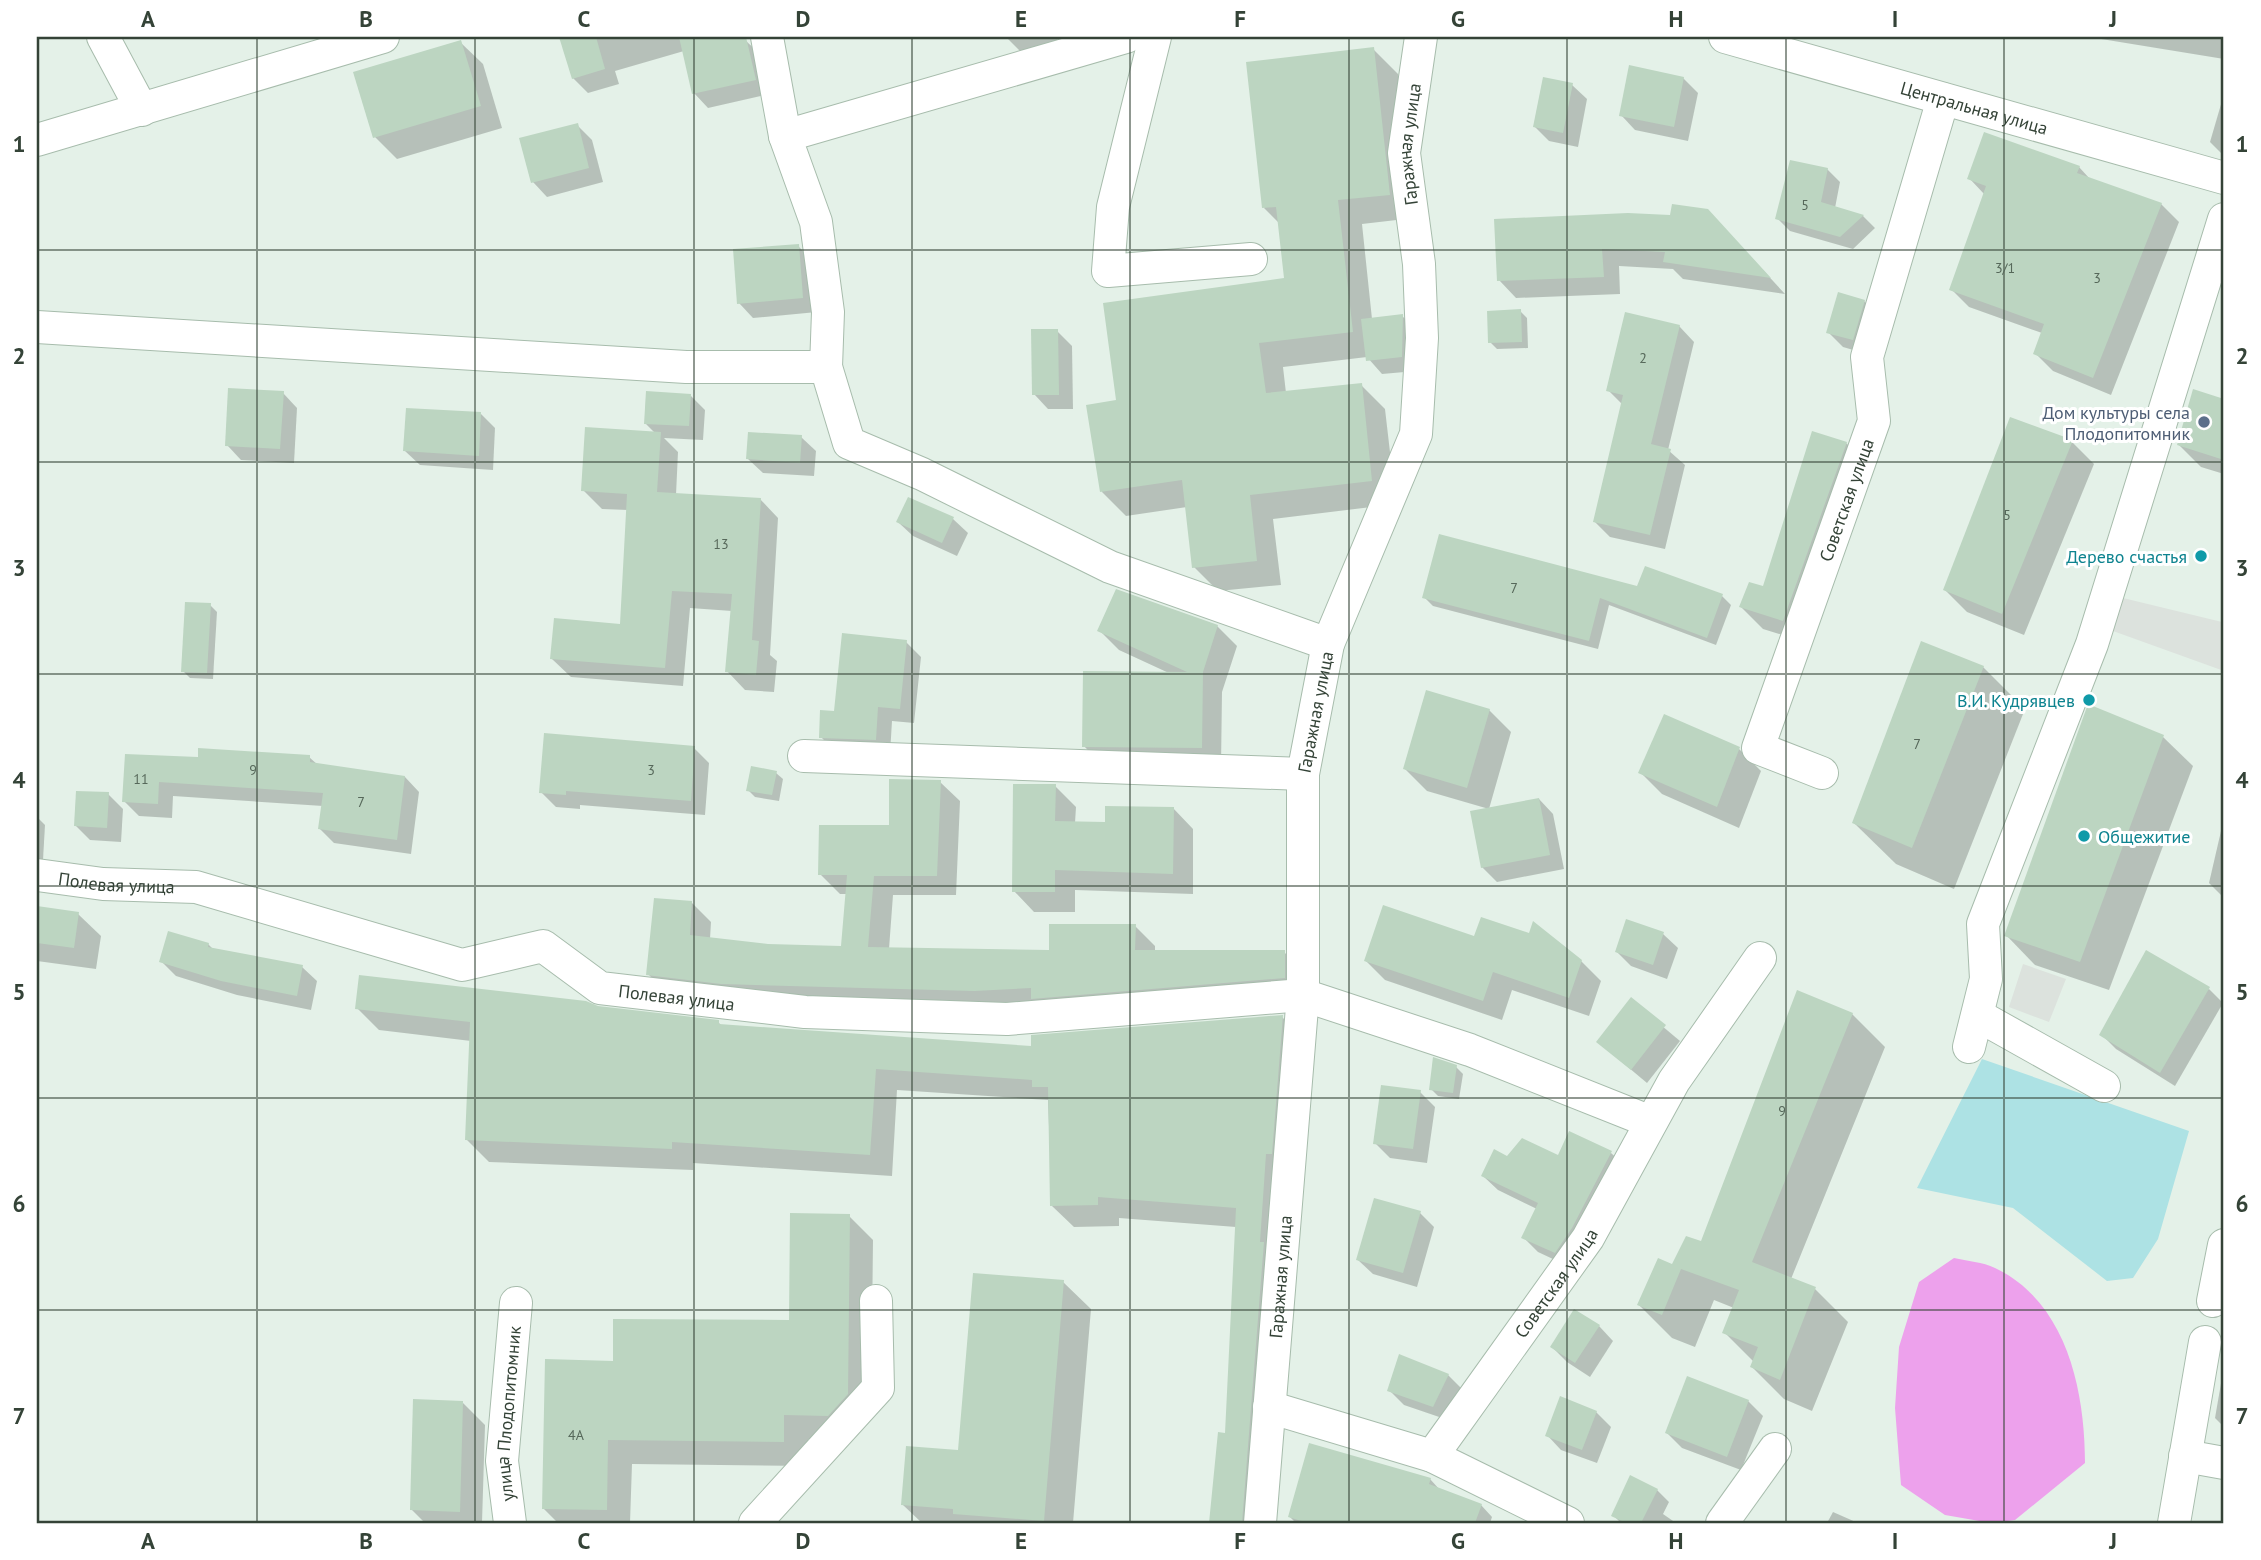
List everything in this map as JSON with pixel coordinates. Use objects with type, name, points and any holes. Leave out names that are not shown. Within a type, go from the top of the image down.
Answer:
[{"type":"street","points":[[103,37],[142,110]]},
{"type":"street","points":[[37,140],[383,37]]},
{"type":"street","points":[[767,37],[785,136],[816,222],[828,312],[826,367],[849,443],[922,474],[1110,567],[1328,644]]},
{"type":"street","points":[[785,136],[1126,37]]},
{"type":"street","points":[[1155,37],[1113,207],[1108,271],[1251,259]]},
{"type":"street","name":"Гаражная улица","points":[[1260,1523],[1303,995],[1303,774],[1328,644],[1416,434],[1422,338],[1419,264],[1404,153],[1421,37]]},
{"type":"street","name":"Центральная улица","points":[[1726,37],[2224,177]]},
{"type":"street","name":"Советская улица","points":[[1822,773],[1758,748],[1874,421],[1867,357],[1943,99]]},
{"type":"street","points":[[1969,1047],[1979,1016],[1986,979],[1983,924],[2092,644],[2211,306],[2224,219]]},
{"type":"street","points":[[37,327],[686,368],[826,367]]},
{"type":"street","points":[[804,756],[1303,774]]},
{"type":"street","name":"Полевая улица","points":[[37,875],[103,884],[196,887],[462,965],[543,946],[600,988],[805,1012],[1007,1019],[1303,995]]},
{"type":"street","name":"Советская улица","points":[[1432,1456],[1588,1238],[1674,1081],[1760,958]]},
{"type":"street","points":[[1303,995],[1470,1049],[1651,1122]]},
{"type":"street","points":[[1979,1016],[2104,1086]]},
{"type":"street","points":[[2213,1301],[2224,1245]]},
{"type":"street","points":[[755,1523],[878,1388],[876,1301]]},
{"type":"street","name":"улица Плодопитомник","points":[[510,1523],[502,1461],[516,1303]]},
{"type":"street","points":[[2174,1523],[2206,1342]]},
{"type":"street","points":[[1269,1407],[1432,1456],[1569,1523]]},
{"type":"street","points":[[1722,1523],[1775,1449]]},
{"type":"street","points":[[2185,1456],[2224,1463]]},
{"type":"shaded area","points":[[2123,598],[2222,622],[2224,671],[2113,631]]},
{"type":"shaded area","points":[[2023,964],[2066,979],[2049,1022],[2009,1007]]},
{"type":"shaded area","points":[[1982,1059],[2189,1131],[2158,1239],[2133,1278],[2107,1281],[2013,1208],[1917,1188]]},
{"type":"shaded area","points":[[1954,1258],[1995,1268],[2020,1283],[2039,1303],[2055,1326],[2076,1379],[2085,1463],[2015,1520],[1991,1523],[1945,1515],[1901,1485],[1895,1408],[1899,1347],[1919,1282]]},
{"type":"building","points":[[559,37],[596,37],[605,69],[572,79]]},
{"type":"building","points":[[679,37],[746,37],[756,80],[692,94]]},
{"type":"building","points":[[461,40],[481,106],[373,138],[353,72]]},
{"type":"building","points":[[1374,47],[1390,195],[1338,200],[1353,332],[1259,343],[1266,393],[1362,383],[1372,481],[1250,495],[1257,561],[1192,568],[1182,480],[1100,492],[1086,405],[1116,400],[1103,303],[1284,278],[1276,207],[1262,208],[1246,62]]},
{"type":"building","points":[[1629,65],[1684,77],[1674,127],[1619,116]]},
{"type":"building","points":[[1543,77],[1573,83],[1563,133],[1533,127]]},
{"type":"building","points":[[578,123],[589,168],[531,183],[519,138]]},
{"type":"building","points":[[1984,132],[2080,166],[2077,173],[2162,203],[2093,378],[2033,354],[2044,324],[1949,290],[1986,186],[1967,179]]},
{"type":"building","points":[[1790,160],[1828,168],[1821,202],[1864,215],[1840,237],[1775,219]]},
{"type":"building","points":[[1672,204],[1708,209],[1771,278],[1663,262],[1665,252],[1602,249],[1604,277],[1497,281],[1494,219],[1628,213],[1670,215]]},
{"type":"building","points":[[799,244],[803,298],[737,304],[733,249]]},
{"type":"building","points":[[1838,292],[1865,300],[1853,340],[1826,333]]},
{"type":"building","points":[[1521,309],[1522,342],[1488,343],[1487,311]]},
{"type":"building","points":[[1625,312],[1680,325],[1651,444],[1671,449],[1650,535],[1593,522],[1623,395],[1606,391]]},
{"type":"building","points":[[1403,314],[1402,357],[1366,361],[1361,319]]},
{"type":"building","points":[[1031,329],[1058,329],[1059,395],[1032,395]]},
{"type":"building","points":[[228,388],[284,391],[280,449],[225,446]]},
{"type":"building","name":"Дом культуры села Плодопитомник","points":[[2193,389],[2224,399],[2224,460],[2177,445]]},
{"type":"building","points":[[646,391],[691,394],[689,426],[644,424]]},
{"type":"building","points":[[406,408],[481,412],[479,456],[403,451]]},
{"type":"building","points":[[2010,417],[2073,440],[2002,614],[1943,590]]},
{"type":"building","points":[[585,427],[661,432],[657,492],[761,498],[752,640],[759,641],[756,675],[725,672],[732,594],[672,591],[665,668],[550,659],[554,618],[620,624],[627,494],[581,491]]},
{"type":"building","points":[[1812,431],[1847,442],[1783,621],[1739,607],[1749,582],[1763,586]]},
{"type":"building","points":[[748,432],[802,435],[800,463],[746,459]]},
{"type":"building","points":[[908,497],[954,517],[942,543],[896,522]]},
{"type":"building","points":[[1439,534],[1637,586],[1645,566],[1723,594],[1707,638],[1600,598],[1589,641],[1422,598]]},
{"type":"building","points":[[1116,589],[1218,625],[1203,672],[1202,748],[1082,747],[1083,671],[1187,672],[1097,631]]},
{"type":"building","points":[[185,602],[211,603],[207,673],[181,672]]},
{"type":"building","points":[[842,633],[907,640],[900,709],[878,707],[876,740],[819,738],[820,710],[834,711]]},
{"type":"building","points":[[1921,641],[1984,666],[1912,848],[1852,823]]},
{"type":"building","points":[[1426,690],[1490,709],[1467,788],[1403,769]]},
{"type":"building","name":"Общежитие","points":[[2088,704],[2164,735],[2080,962],[2004,936]]},
{"type":"building","points":[[1664,714],[1740,747],[1717,807],[1638,773]]},
{"type":"building","points":[[544,733],[695,746],[691,801],[566,791],[566,795],[539,793]]},
{"type":"building","points":[[198,748],[310,755],[310,762],[405,776],[397,840],[318,829],[323,793],[159,782],[158,804],[122,802],[125,754],[198,757]]},
{"type":"building","points":[[751,766],[777,771],[772,795],[746,791]]},
{"type":"building","points":[[889,779],[941,780],[937,876],[874,876],[868,947],[1049,950],[1049,924],[1136,924],[1135,950],[1285,950],[1285,978],[1031,999],[1031,988],[974,991],[721,984],[646,975],[654,898],[692,901],[690,935],[768,944],[841,946],[847,875],[818,875],[819,825],[889,825]]},
{"type":"building","points":[[1013,784],[1056,784],[1055,821],[1105,822],[1105,806],[1174,807],[1173,874],[1055,870],[1055,892],[1012,892]]},
{"type":"building","points":[[76,791],[109,792],[107,828],[74,826]]},
{"type":"building","points":[[1539,798],[1550,855],[1481,868],[1470,811]]},
{"type":"building","points":[[1383,905],[1474,936],[1481,917],[1529,933],[1533,921],[1582,960],[1569,998],[1493,972],[1483,1001],[1364,961]]},
{"type":"building","points":[[37,906],[79,912],[74,948],[37,943]]},
{"type":"building","points":[[1626,919],[1664,932],[1653,965],[1615,952]]},
{"type":"building","points":[[168,931],[209,943],[208,947],[303,965],[297,996],[221,981],[159,962]]},
{"type":"building","points":[[2146,950],[2210,987],[2160,1073],[2099,1035]]},
{"type":"building","points":[[359,975],[586,1001],[598,1006],[719,1020],[719,1024],[1031,1046],[1031,1035],[1283,1015],[1272,1154],[1266,1154],[1260,1242],[1264,1242],[1242,1523],[1209,1523],[1218,1432],[1225,1433],[1236,1208],[1098,1197],[1098,1205],[1050,1206],[1048,1087],[1032,1087],[1032,1080],[876,1069],[870,1155],[672,1142],[672,1149],[465,1140],[470,1022],[355,1009]]},
{"type":"building","points":[[1797,990],[1853,1013],[1752,1262],[1816,1287],[1780,1380],[1750,1367],[1758,1347],[1722,1333],[1739,1290],[1681,1269],[1662,1315],[1637,1305],[1658,1258],[1672,1264],[1686,1236],[1701,1241]]},
{"type":"building","points":[[1631,997],[1666,1025],[1631,1070],[1596,1042]]},
{"type":"building","points":[[1433,1057],[1457,1065],[1453,1093],[1429,1090]]},
{"type":"building","points":[[1381,1085],[1421,1090],[1413,1149],[1373,1144]]},
{"type":"building","points":[[1569,1131],[1612,1151],[1572,1228],[1555,1253],[1521,1238],[1538,1203],[1481,1176],[1494,1149],[1507,1156],[1522,1138],[1558,1155]]},
{"type":"building","points":[[1374,1198],[1421,1211],[1403,1273],[1356,1260]]},
{"type":"building","points":[[790,1213],[850,1214],[848,1394],[828,1416],[784,1415],[784,1442],[608,1440],[607,1510],[542,1509],[545,1359],[613,1361],[613,1319],[789,1320]]},
{"type":"building","points":[[973,1273],[1064,1280],[1044,1521],[953,1514],[953,1509],[901,1505],[906,1446],[958,1450]]},
{"type":"building","points":[[1574,1309],[1600,1325],[1575,1363],[1550,1347]]},
{"type":"building","points":[[1399,1354],[1449,1374],[1433,1407],[1387,1391]]},
{"type":"building","points":[[1687,1376],[1749,1400],[1727,1457],[1665,1433]]},
{"type":"building","points":[[1560,1396],[1597,1411],[1582,1450],[1545,1436]]},
{"type":"building","points":[[413,1399],[463,1401],[460,1512],[410,1510]]},
{"type":"building","points":[[1309,1443],[1431,1478],[1429,1484],[1482,1504],[1475,1523],[1308,1523],[1288,1517]]},
{"type":"building","points":[[1630,1475],[1658,1489],[1641,1523],[1626,1523],[1611,1516]]},
{"type":"place","name":"Дом культуры села Плодопитомник","points":[[2204,422]]},
{"type":"place","name":"Дерево счастья","points":[[2201,556]]},
{"type":"place","name":"В.И. Кудрявцев","points":[[2089,700]]},
{"type":"place","name":"Общежитие","points":[[2084,836]]}]
